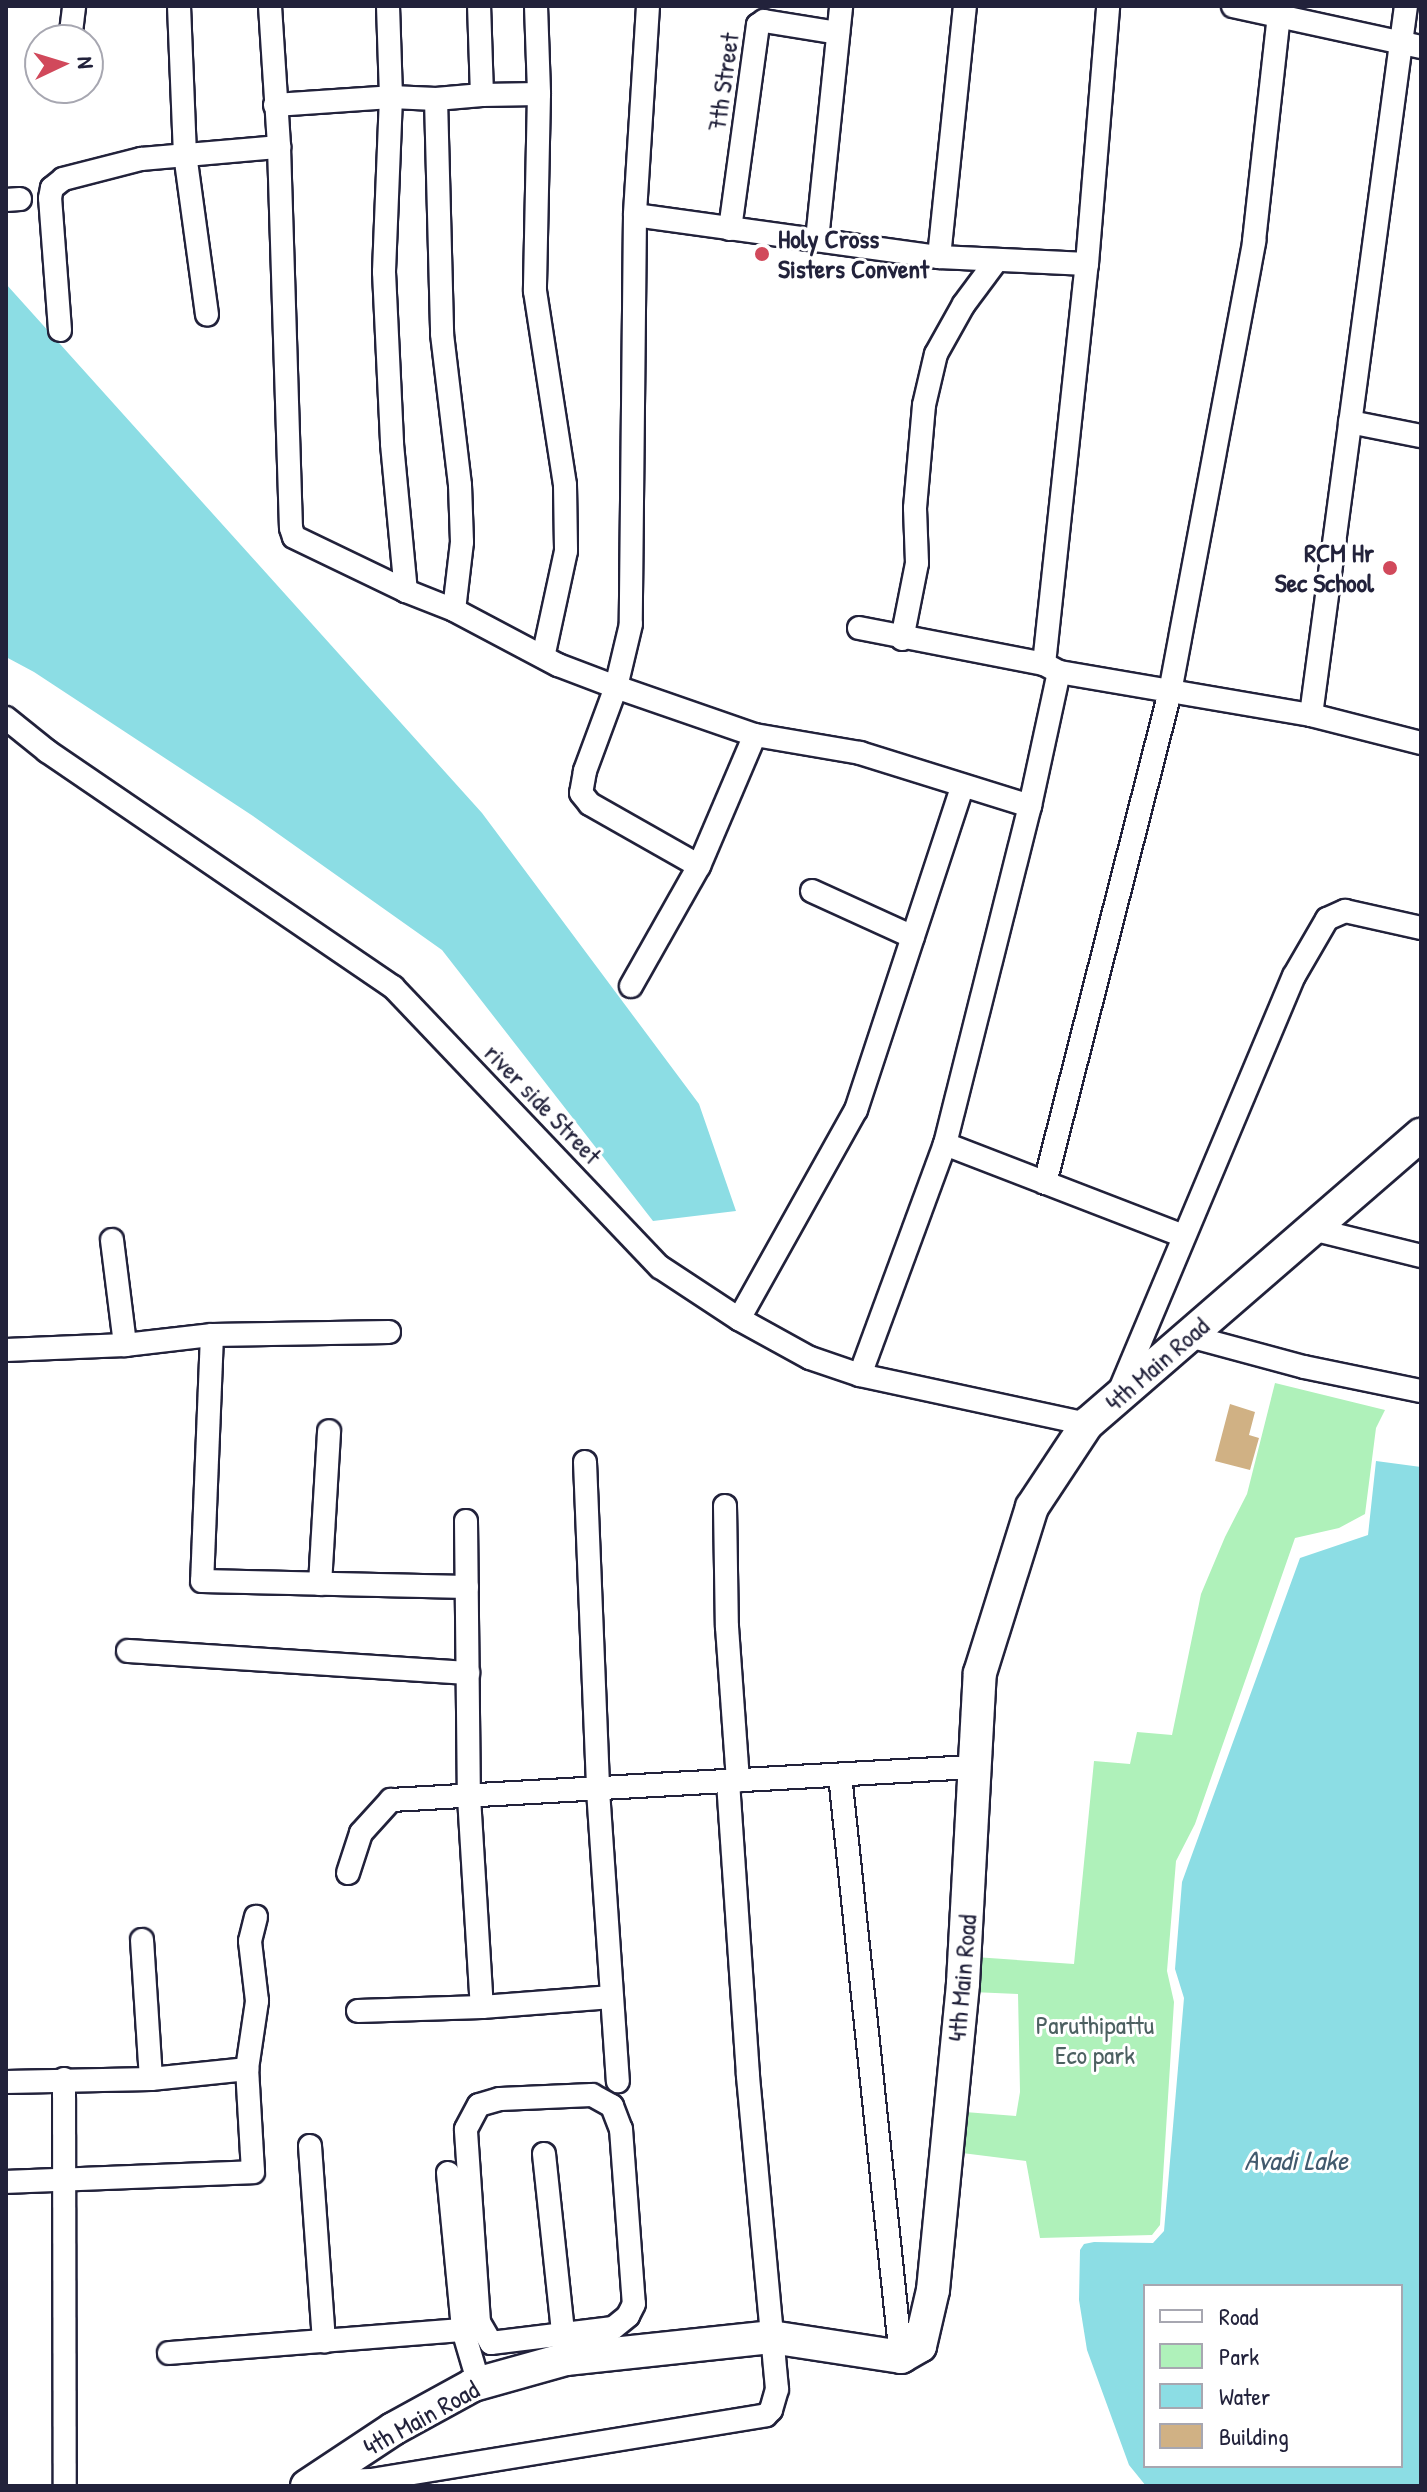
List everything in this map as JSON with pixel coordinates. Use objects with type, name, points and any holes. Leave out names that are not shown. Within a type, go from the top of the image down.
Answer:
[{"type":"main road","name":"4th Main Road","points":[[314,2481],[393,2429],[479,2384],[565,2348],[771,2337],[901,2357],[920,2346],[933,2290],[963,1983],[980,1673],[1032,1507],[1087,1424],[1421,1135]]},
{"type":"street","points":[[179,6],[185,154],[207,315]]},
{"type":"street","points":[[270,6],[279,147],[291,533],[297,540],[454,610],[543,657],[616,687],[755,735],[860,753],[1030,806]]},
{"type":"street","points":[[388,6],[391,97],[384,272],[392,444],[406,591]]},
{"type":"street","points":[[479,6],[482,95]]},
{"type":"street","points":[[536,6],[539,94],[535,291],[565,485],[566,551],[543,657]]},
{"type":"street","points":[[648,6],[635,215],[631,624],[616,687],[585,771],[581,793],[590,804],[699,866]]},
{"type":"street","points":[[817,240],[841,6]]},
{"type":"street","points":[[939,257],[965,6]]},
{"type":"street","points":[[860,1375],[945,1144],[1030,806],[1052,668],[1108,6]]},
{"type":"street","points":[[1233,6],[1279,12],[1411,45]]},
{"type":"street","points":[[1311,715],[1350,422],[1411,45],[1406,6]]},
{"type":"street","points":[[1045,1183],[1170,692],[1254,241],[1279,12]]},
{"type":"street","name":"7th Street","points":[[730,229],[758,25],[764,21],[838,33]]},
{"type":"street","points":[[275,105],[391,97],[436,99],[539,94]]},
{"type":"street","points":[[436,99],[442,334],[460,485],[462,542],[454,610]]},
{"type":"street","points":[[60,330],[50,214],[52,188],[63,179],[104,166],[185,154],[279,147]]},
{"type":"street","points":[[635,215],[939,257],[1087,264]]},
{"type":"street","points":[[902,639],[917,563],[915,508],[924,405],[936,354],[964,304],[996,261]]},
{"type":"street","points":[[1350,422],[1421,436]]},
{"type":"street","points":[[859,628],[1170,692],[1311,715],[1421,743]]},
{"type":"street","name":"river side Street","points":[[6,718],[47,751],[393,987],[660,1267],[739,1319],[810,1358],[860,1375],[1087,1424]]},
{"type":"street","points":[[631,986],[699,866],[755,735]]},
{"type":"street","points":[[739,1319],[856,1110],[962,787]]},
{"type":"street","points":[[812,891],[913,937]]},
{"type":"street","points":[[1116,1398],[1294,976],[1327,919],[1345,911],[1420,926]]},
{"type":"street","points":[[945,1144],[1183,1236]]},
{"type":"street","points":[[1312,1229],[1421,1256]]},
{"type":"street","points":[[112,1240],[125,1345]]},
{"type":"street","points":[[6,1350],[125,1345],[212,1335],[389,1332]]},
{"type":"street","points":[[212,1335],[202,1581],[467,1587]]},
{"type":"street","points":[[1189,1336],[1304,1367],[1421,1391]]},
{"type":"street","points":[[320,1584],[329,1431]]},
{"type":"street","points":[[585,1462],[598,1790],[618,2081]]},
{"type":"street","points":[[314,2481],[371,2480],[766,2415],[775,2402],[777,2389],[748,2075],[733,1781],[725,1506]]},
{"type":"street","points":[[466,1521],[469,1797],[482,2007]]},
{"type":"street","points":[[128,1651],[468,1673]]},
{"type":"street","points":[[348,1873],[361,1833],[391,1800],[973,1767]]},
{"type":"street","points":[[840,1775],[901,2357]]},
{"type":"street","points":[[6,2182],[65,2177],[253,2172],[247,2069],[257,2001],[250,1941],[256,1917]]},
{"type":"street","points":[[142,1940],[151,2079]]},
{"type":"street","points":[[358,2011],[482,2007],[612,1997]]},
{"type":"street","points":[[6,2082],[151,2079],[247,2069]]},
{"type":"street","points":[[64,2079],[65,2486]]},
{"type":"street","points":[[592,2095],[612,2106],[621,2129],[634,2304],[628,2316],[613,2328],[565,2348],[491,2343],[483,2335],[479,2322],[466,2129],[479,2105],[500,2099],[592,2095]]},
{"type":"street","points":[[310,2146],[324,2342]]},
{"type":"street","points":[[544,2154],[565,2348]]},
{"type":"street","points":[[448,2173],[463,2330],[479,2384]]},
{"type":"street","points":[[169,2353],[463,2330]]},
{"type":"green space","name":"Paruthipattu Eco park","points":[[1275,1383],[1385,1410],[1376,1428],[1365,1514],[1339,1528],[1295,1538],[1195,1824],[1176,1861],[1167,1971],[1174,2002],[1160,2225],[1152,2235],[1040,2238],[1026,2161],[962,2153],[965,2112],[1016,2116],[1020,2092],[1018,1994],[972,1992],[975,1957],[1074,1964],[1094,1761],[1130,1764],[1137,1732],[1172,1735],[1201,1594],[1247,1494]]},
{"type":"water","points":[[6,284],[482,813],[699,1104],[736,1211],[653,1221],[442,950],[253,816],[34,672],[6,657]]},
{"type":"water","name":"Avadi Lake","points":[[1376,1461],[1421,1467],[1421,2486],[1146,2486],[1129,2465],[1087,2350],[1079,2300],[1080,2250],[1084,2244],[1094,2242],[1153,2243],[1164,2231],[1184,1998],[1175,1969],[1182,1882],[1300,1558],[1368,1535]]},
{"type":"building","points":[[1230,1404],[1255,1412],[1249,1435],[1259,1438],[1250,1470],[1215,1461]]},
{"type":"place","name":"Holy Cross Sisters Convent","points":[[762,254]]},
{"type":"place","name":"RCM Hr Sec School","points":[[1390,568]]}]
